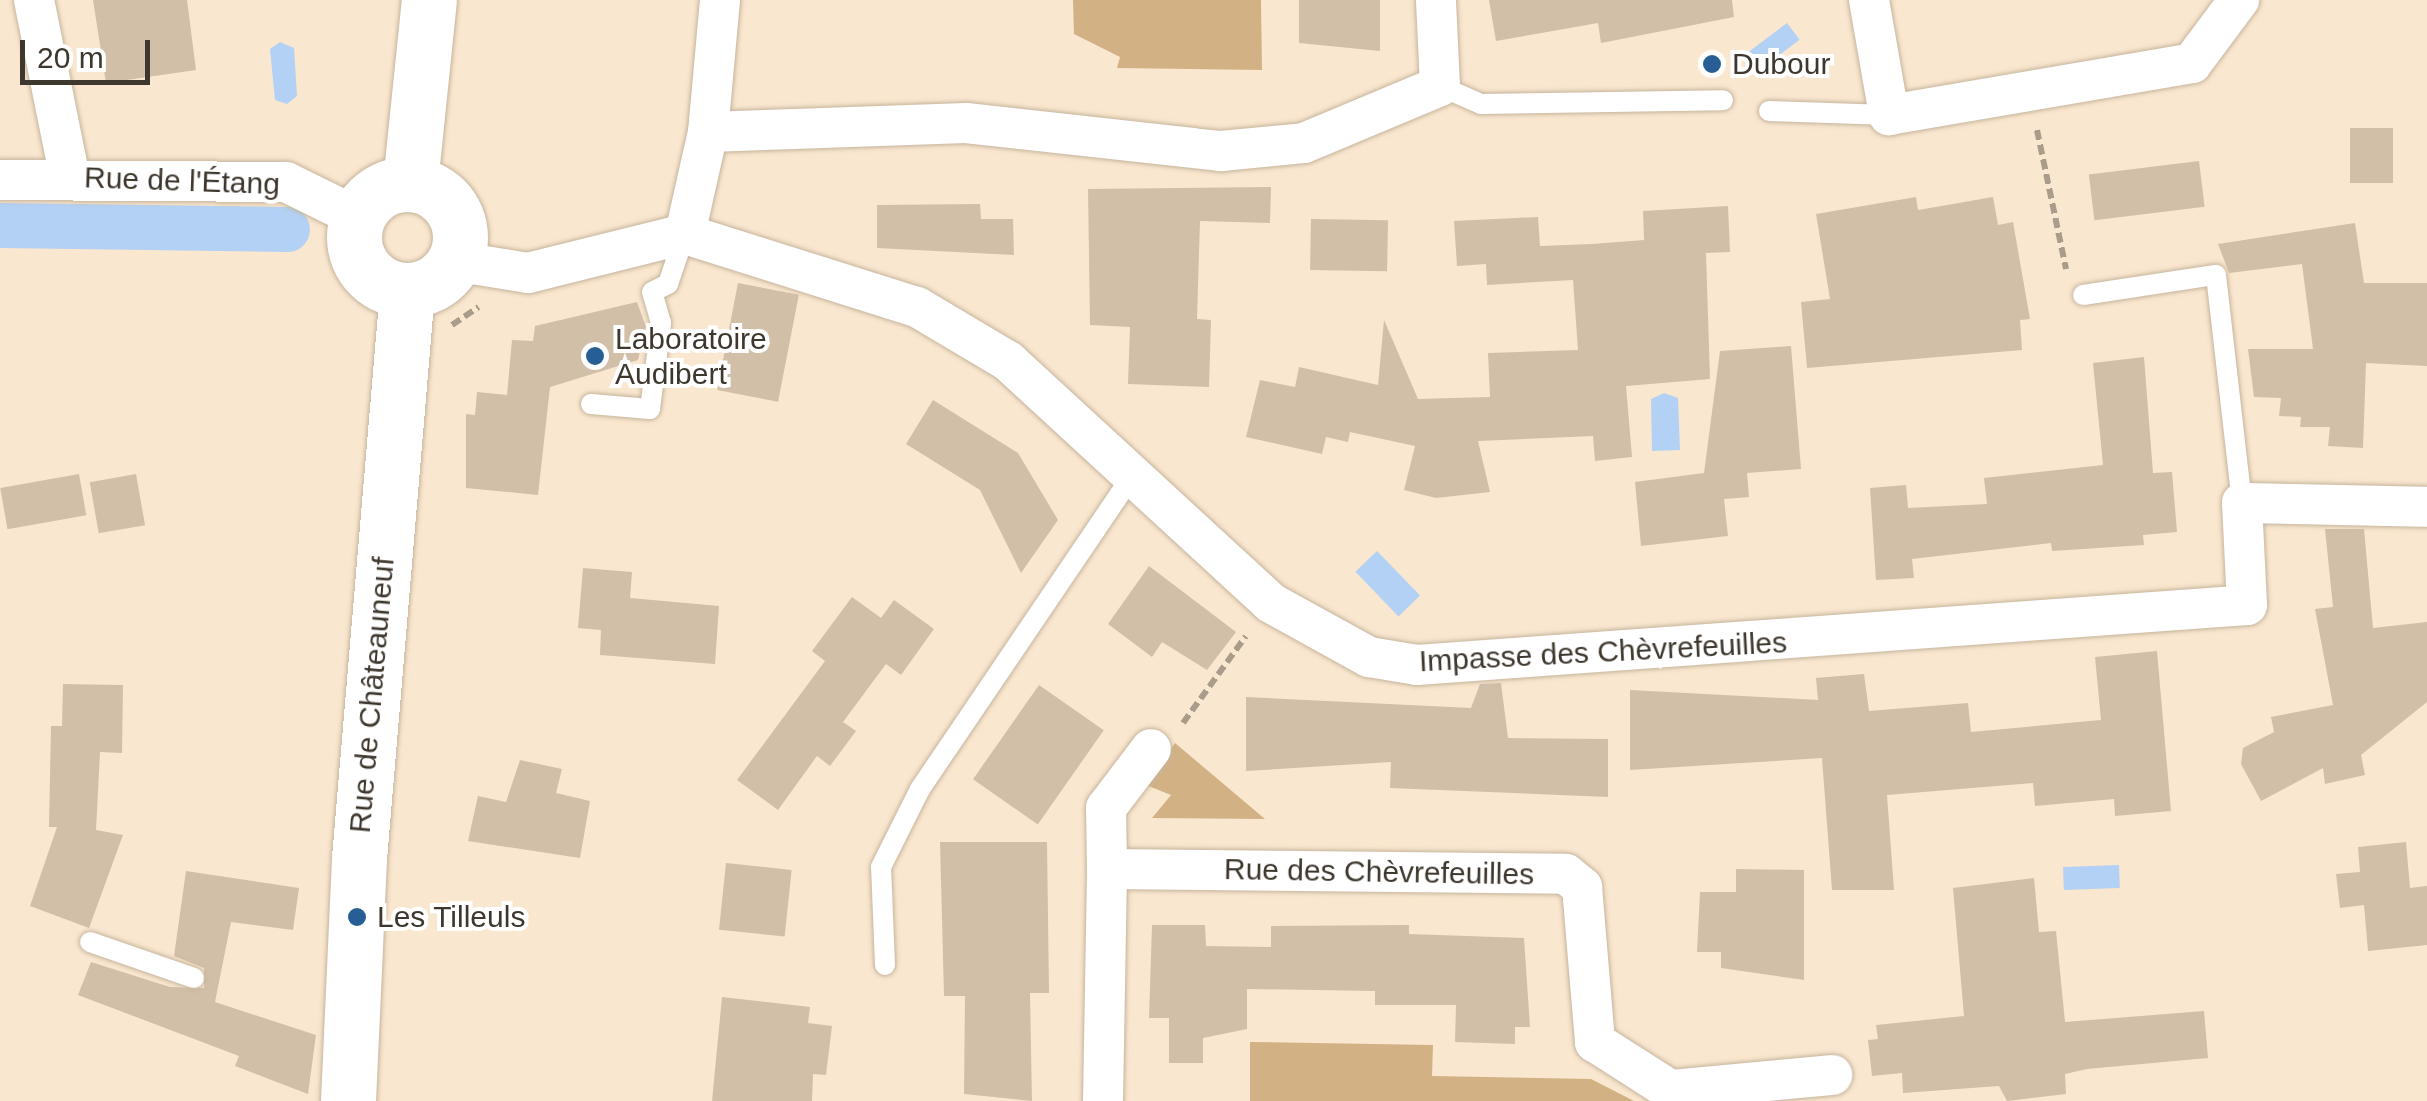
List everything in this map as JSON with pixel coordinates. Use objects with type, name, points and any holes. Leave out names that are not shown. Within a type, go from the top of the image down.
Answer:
[{"type":"main road","points":[[410,183],[428,0]]},
{"type":"main road","points":[[410,183],[431,189],[458,220],[454,262],[426,287],[407,290],[363,267],[357,217],[378,191],[410,183]]},
{"type":"main road","name":"Rue de Châteauneuf","points":[[348,1101],[359,858],[407,290]]},
{"type":"street","points":[[34,0],[70,178]]},
{"type":"street","points":[[454,262],[528,273],[684,234],[708,132],[720,0]]},
{"type":"street","points":[[708,132],[966,123],[1220,151],[1304,143],[1440,86],[1436,0]]},
{"type":"street","points":[[1870,0],[1889,114],[2192,62],[2239,0]]},
{"type":"street","name":"Rue de l'Étang","points":[[0,180],[286,182],[357,217]]},
{"type":"street","name":"Impasse des Chèvrefeuilles","points":[[684,234],[917,307],[1008,361],[1130,479],[1271,603],[1369,657],[1417,664],[2247,605],[2242,504]]},
{"type":"street","points":[[2242,504],[2427,507]]},
{"type":"street","points":[[1103,1101],[1106,808],[1151,749]]},
{"type":"street","name":"Rue des Chèvrefeuilles","points":[[1107,869],[1566,874],[1582,886],[1594,1042],[1670,1096],[1832,1075]]},
{"type":"lane","points":[[1440,86],[1480,104],[1723,100]]},
{"type":"lane","points":[[1768,111],[1889,114]]},
{"type":"lane","points":[[591,404],[650,409],[660,322],[652,292],[668,284],[684,234]]},
{"type":"lane","points":[[2082,295],[2216,275],[2242,504]]},
{"type":"lane","points":[[885,964],[881,867],[920,789],[1130,479]]},
{"type":"lane","points":[[90,942],[194,978]]},
{"type":"path","points":[[2027,90],[2069,282],[2082,295]]},
{"type":"path","points":[[1151,749],[1164,748],[1271,603]]},
{"type":"shaded area","points":[[1073,0],[1261,0],[1262,70],[1117,68],[1120,57],[1074,34]]},
{"type":"shaded area","points":[[1175,743],[1265,819],[1152,818],[1171,795],[1146,785]]},
{"type":"shaded area","points":[[1250,1042],[1433,1045],[1432,1076],[1591,1079],[1634,1101],[1250,1101]]},
{"type":"water","points":[[1787,23],[1800,40],[1761,69],[1748,52]]},
{"type":"water","points":[[280,42],[294,48],[297,96],[287,104],[275,100],[270,49]]},
{"type":"water","points":[[1664,393],[1678,398],[1680,450],[1652,451],[1651,399]]},
{"type":"water","points":[[1377,551],[1420,596],[1398,616],[1355,572]]},
{"type":"water","points":[[2119,865],[2120,888],[2064,890],[2063,867]]},
{"type":"building","points":[[93,0],[187,0],[196,70],[106,83]]},
{"type":"building","points":[[1299,0],[1380,0],[1380,51],[1299,43]]},
{"type":"building","points":[[1489,0],[1732,0],[1734,17],[1601,43],[1598,23],[1496,41]]},
{"type":"building","points":[[2350,128],[2393,128],[2393,183],[2350,183]]},
{"type":"building","points":[[2199,161],[2205,207],[2094,220],[2089,175]]},
{"type":"building","points":[[1271,187],[1270,223],[1200,221],[1197,319],[1211,320],[1209,387],[1128,384],[1130,327],[1090,325],[1088,189]]},
{"type":"building","points":[[1916,197],[1918,210],[1993,197],[1998,225],[2013,222],[2030,319],[2020,320],[2022,350],[1807,368],[1801,302],[1830,299],[1816,214]]},
{"type":"building","points":[[980,204],[981,219],[1013,219],[1014,255],[877,248],[877,205]]},
{"type":"building","points":[[1728,206],[1730,252],[1706,253],[1710,379],[1626,386],[1632,457],[1595,461],[1593,436],[1478,441],[1490,492],[1436,498],[1404,490],[1415,446],[1350,432],[1348,442],[1326,437],[1322,454],[1246,437],[1260,380],[1295,387],[1299,367],[1378,385],[1384,320],[1418,399],[1490,397],[1488,353],[1578,350],[1573,280],[1487,285],[1486,264],[1457,266],[1454,221],[1538,217],[1540,246],[1592,244],[1644,240],[1643,211]]},
{"type":"building","points":[[1311,219],[1388,220],[1387,271],[1310,270]]},
{"type":"building","points":[[2355,223],[2364,283],[2427,283],[2427,366],[2366,363],[2363,448],[2328,446],[2330,427],[2300,427],[2301,417],[2279,416],[2281,398],[2254,397],[2248,349],[2313,349],[2302,264],[2229,273],[2218,244]]},
{"type":"building","points":[[738,283],[799,295],[778,402],[717,390]]},
{"type":"building","points":[[637,302],[646,327],[638,360],[550,387],[538,495],[466,488],[466,414],[475,415],[477,392],[507,395],[512,340],[533,341],[535,326]]},
{"type":"building","points":[[1791,346],[1801,469],[1747,473],[1749,497],[1724,499],[1728,536],[1641,546],[1635,482],[1704,473],[1720,351]]},
{"type":"building","points":[[2144,357],[2153,473],[2172,472],[2177,532],[2143,535],[2144,545],[2052,551],[2051,543],[1912,559],[1914,578],[1876,580],[1870,488],[1906,485],[1908,508],[1987,504],[1984,478],[2103,465],[2093,363]]},
{"type":"building","points":[[933,400],[1018,453],[1058,520],[1021,573],[980,490],[906,444]]},
{"type":"building","points":[[79,474],[86,515],[8,529],[0,488]]},
{"type":"building","points":[[136,474],[145,525],[99,533],[90,482]]},
{"type":"building","points":[[2325,529],[2364,529],[2373,628],[2427,622],[2427,702],[2361,755],[2365,775],[2325,784],[2323,768],[2261,801],[2241,764],[2243,748],[2274,732],[2271,717],[2333,705],[2315,609],[2333,607]]},
{"type":"building","points":[[1149,566],[1236,632],[1207,670],[1162,642],[1152,657],[1108,624]]},
{"type":"building","points":[[583,568],[632,572],[630,598],[719,606],[715,664],[600,655],[601,630],[578,628]]},
{"type":"building","points":[[852,597],[881,618],[894,600],[934,629],[901,675],[886,664],[843,722],[856,731],[830,766],[817,756],[778,810],[737,780],[825,661],[812,651]]},
{"type":"building","points":[[2157,651],[2171,811],[2115,816],[2114,799],[2035,806],[2033,783],[1887,795],[1894,890],[1832,890],[1822,758],[1630,770],[1630,690],[1818,700],[1816,678],[1864,674],[1869,711],[1968,703],[1971,732],[2101,720],[2095,657]]},
{"type":"building","points":[[1501,683],[1508,738],[1608,739],[1608,797],[1390,788],[1391,762],[1246,771],[1246,697],[1471,708],[1480,684]]},
{"type":"building","points":[[63,684],[123,685],[122,753],[100,752],[96,830],[123,835],[89,928],[30,906],[57,827],[49,827],[51,726],[62,726]]},
{"type":"building","points":[[1039,685],[1104,730],[1038,825],[973,779]]},
{"type":"building","points":[[520,760],[562,769],[556,793],[590,801],[580,858],[468,841],[478,796],[506,802]]},
{"type":"building","points":[[940,842],[1047,842],[1049,993],[1030,993],[1032,1101],[964,1094],[965,996],[944,996]]},
{"type":"building","points":[[2406,842],[2410,888],[2427,886],[2427,945],[2368,951],[2364,905],[2340,908],[2336,874],[2360,872],[2358,847]]},
{"type":"building","points":[[726,863],[792,870],[785,937],[719,930]]},
{"type":"building","points":[[1736,869],[1804,870],[1804,980],[1721,968],[1721,952],[1697,952],[1700,892],[1736,892]]},
{"type":"building","points":[[186,871],[299,888],[293,930],[231,922],[215,1002],[316,1035],[308,1094],[235,1066],[239,1056],[78,995],[91,962],[170,987],[204,988],[204,968],[174,956]]},
{"type":"building","points":[[2034,878],[2039,932],[2056,931],[2065,1022],[2204,1011],[2208,1058],[2087,1069],[2065,1074],[2066,1094],[2007,1101],[1999,1086],[1903,1093],[1902,1073],[1872,1076],[1868,1040],[1878,1039],[1876,1025],[1964,1016],[1953,888]]},
{"type":"building","points":[[1152,925],[1205,925],[1206,946],[1271,947],[1271,926],[1409,925],[1409,934],[1524,938],[1530,1027],[1515,1027],[1515,1044],[1455,1042],[1456,1005],[1375,1005],[1375,991],[1247,989],[1247,1029],[1203,1038],[1203,1063],[1169,1063],[1169,1018],[1149,1018]]},
{"type":"building","points":[[722,997],[810,1007],[808,1023],[832,1026],[826,1075],[813,1074],[812,1101],[712,1101]]},
{"type":"waterway","points":[[0,225],[287,229]]},
{"type":"place","name":"Dubour","points":[[1712,64]]},
{"type":"place","name":"Laboratoire Audibert","points":[[595,356]]},
{"type":"place","name":"Les Tilleuls","points":[[357,917]]}]
